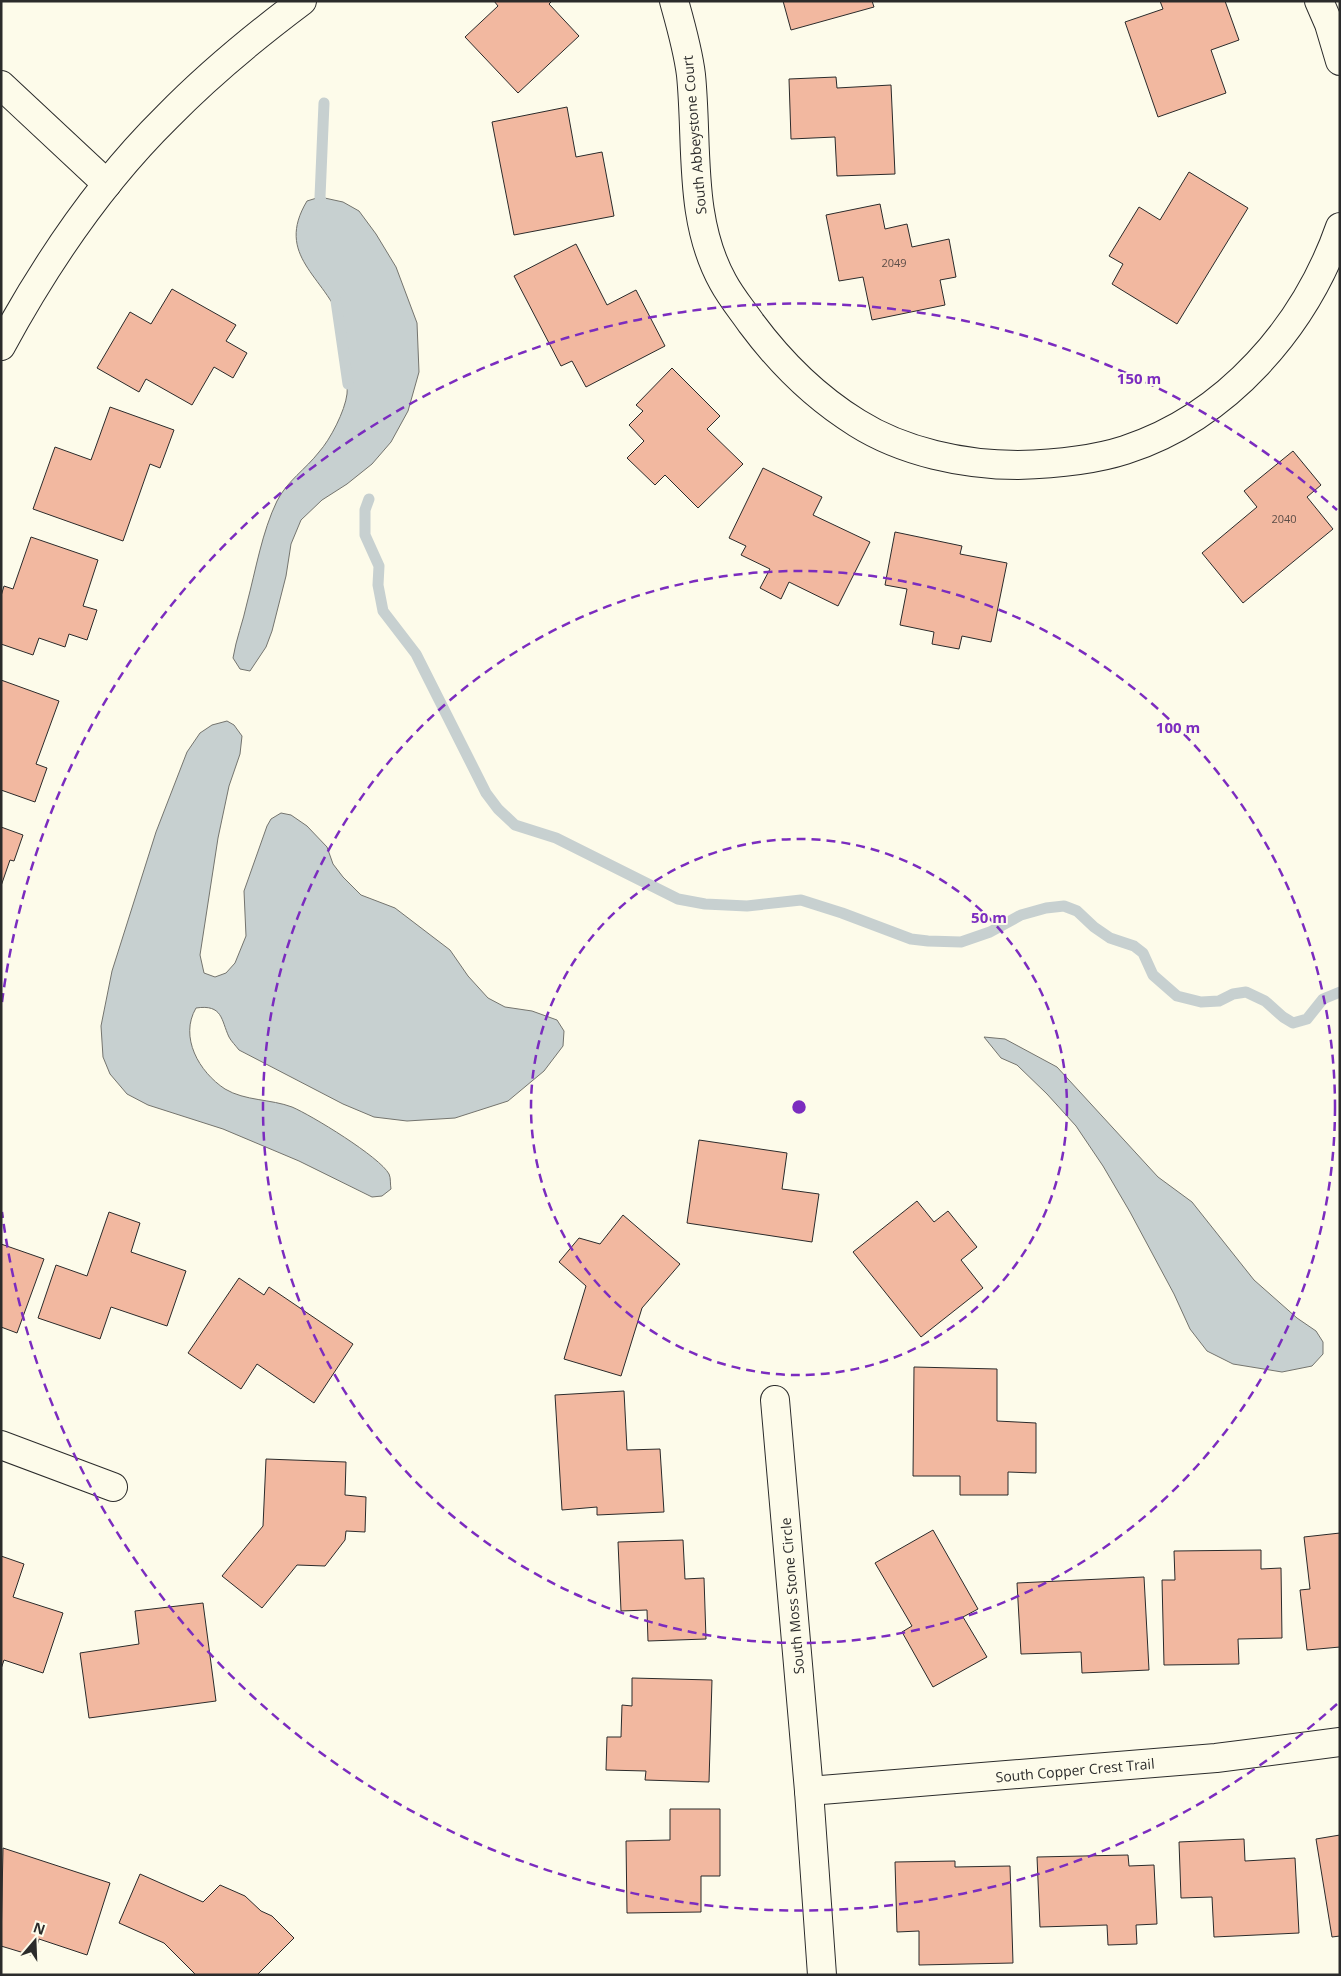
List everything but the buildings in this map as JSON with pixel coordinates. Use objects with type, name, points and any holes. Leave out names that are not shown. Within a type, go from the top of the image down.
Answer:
[{"type":"street","points":[[1,346],[46,270],[107,184],[166,117],[213,72],[302,1]]},
{"type":"street","name":"South Abbeystone Court","points":[[674,1],[685,39],[691,75],[697,194],[701,219],[711,257],[724,284],[764,340],[790,370],[824,400],[858,424],[899,444],[945,457],[991,465],[1037,464],[1083,460],[1124,450],[1161,435],[1196,415],[1224,395],[1264,357],[1291,323],[1315,285],[1340,227]]},
{"type":"street","points":[[1320,1],[1340,61]]},
{"type":"street","points":[[1,85],[107,184]]},
{"type":"street","name":"South Moss Stone Circle","points":[[775,1400],[809,1791],[822,1975]]},
{"type":"street","points":[[1,1445],[113,1487]]},
{"type":"street","name":"South Copper Crest Trail","points":[[809,1791],[1216,1758],[1340,1742]]},
{"type":"shaded area","points":[[320,197],[343,202],[359,211],[376,234],[396,267],[417,323],[419,372],[408,411],[391,442],[372,464],[347,484],[322,500],[301,520],[291,544],[286,576],[272,631],[266,647],[250,671],[240,669],[233,658],[267,525],[281,494],[328,440],[346,401],[345,337],[342,323],[325,292],[306,265],[299,251],[296,237],[298,220],[307,201]]},
{"type":"shaded area","points":[[227,721],[234,725],[242,736],[240,754],[229,786],[218,838],[200,955],[204,973],[215,977],[226,973],[235,963],[246,936],[244,891],[267,826],[271,819],[281,813],[291,815],[307,826],[327,847],[333,864],[343,877],[361,895],[395,908],[450,950],[468,976],[488,998],[505,1007],[532,1011],[557,1020],[564,1031],[563,1046],[544,1071],[508,1101],[455,1118],[407,1121],[374,1117],[343,1104],[239,1050],[230,1039],[220,1015],[216,1011],[205,1007],[196,1008],[191,1019],[191,1042],[194,1053],[207,1073],[225,1089],[233,1093],[292,1107],[314,1118],[359,1147],[373,1157],[389,1174],[391,1189],[382,1196],[372,1197],[299,1161],[223,1129],[148,1105],[127,1094],[110,1074],[103,1057],[101,1026],[112,971],[156,832],[187,752],[200,733],[212,725]]},
{"type":"shaded area","points":[[984,1037],[1005,1039],[1057,1067],[1158,1177],[1192,1202],[1254,1280],[1297,1318],[1316,1331],[1323,1342],[1323,1354],[1312,1366],[1282,1372],[1233,1364],[1207,1351],[1190,1329],[1174,1294],[1130,1212],[1103,1166],[1076,1126],[1017,1065],[1001,1058]]},
{"type":"waterway","points":[[323,211],[320,197],[324,103]]},
{"type":"waterway","points":[[336,301],[348,384]]},
{"type":"waterway","points":[[369,499],[365,510],[365,535],[379,566],[378,585],[383,611],[416,654],[486,793],[498,809],[515,825],[556,838],[678,899],[705,904],[747,906],[801,900],[911,939],[961,942],[990,932],[1021,915],[1046,908],[1064,906],[1077,911],[1094,927],[1110,938],[1134,946],[1143,953],[1153,975],[1177,996],[1201,1002],[1219,1001],[1233,994],[1246,992],[1265,1001],[1293,1023],[1307,1019],[1323,999],[1340,992]]}]
